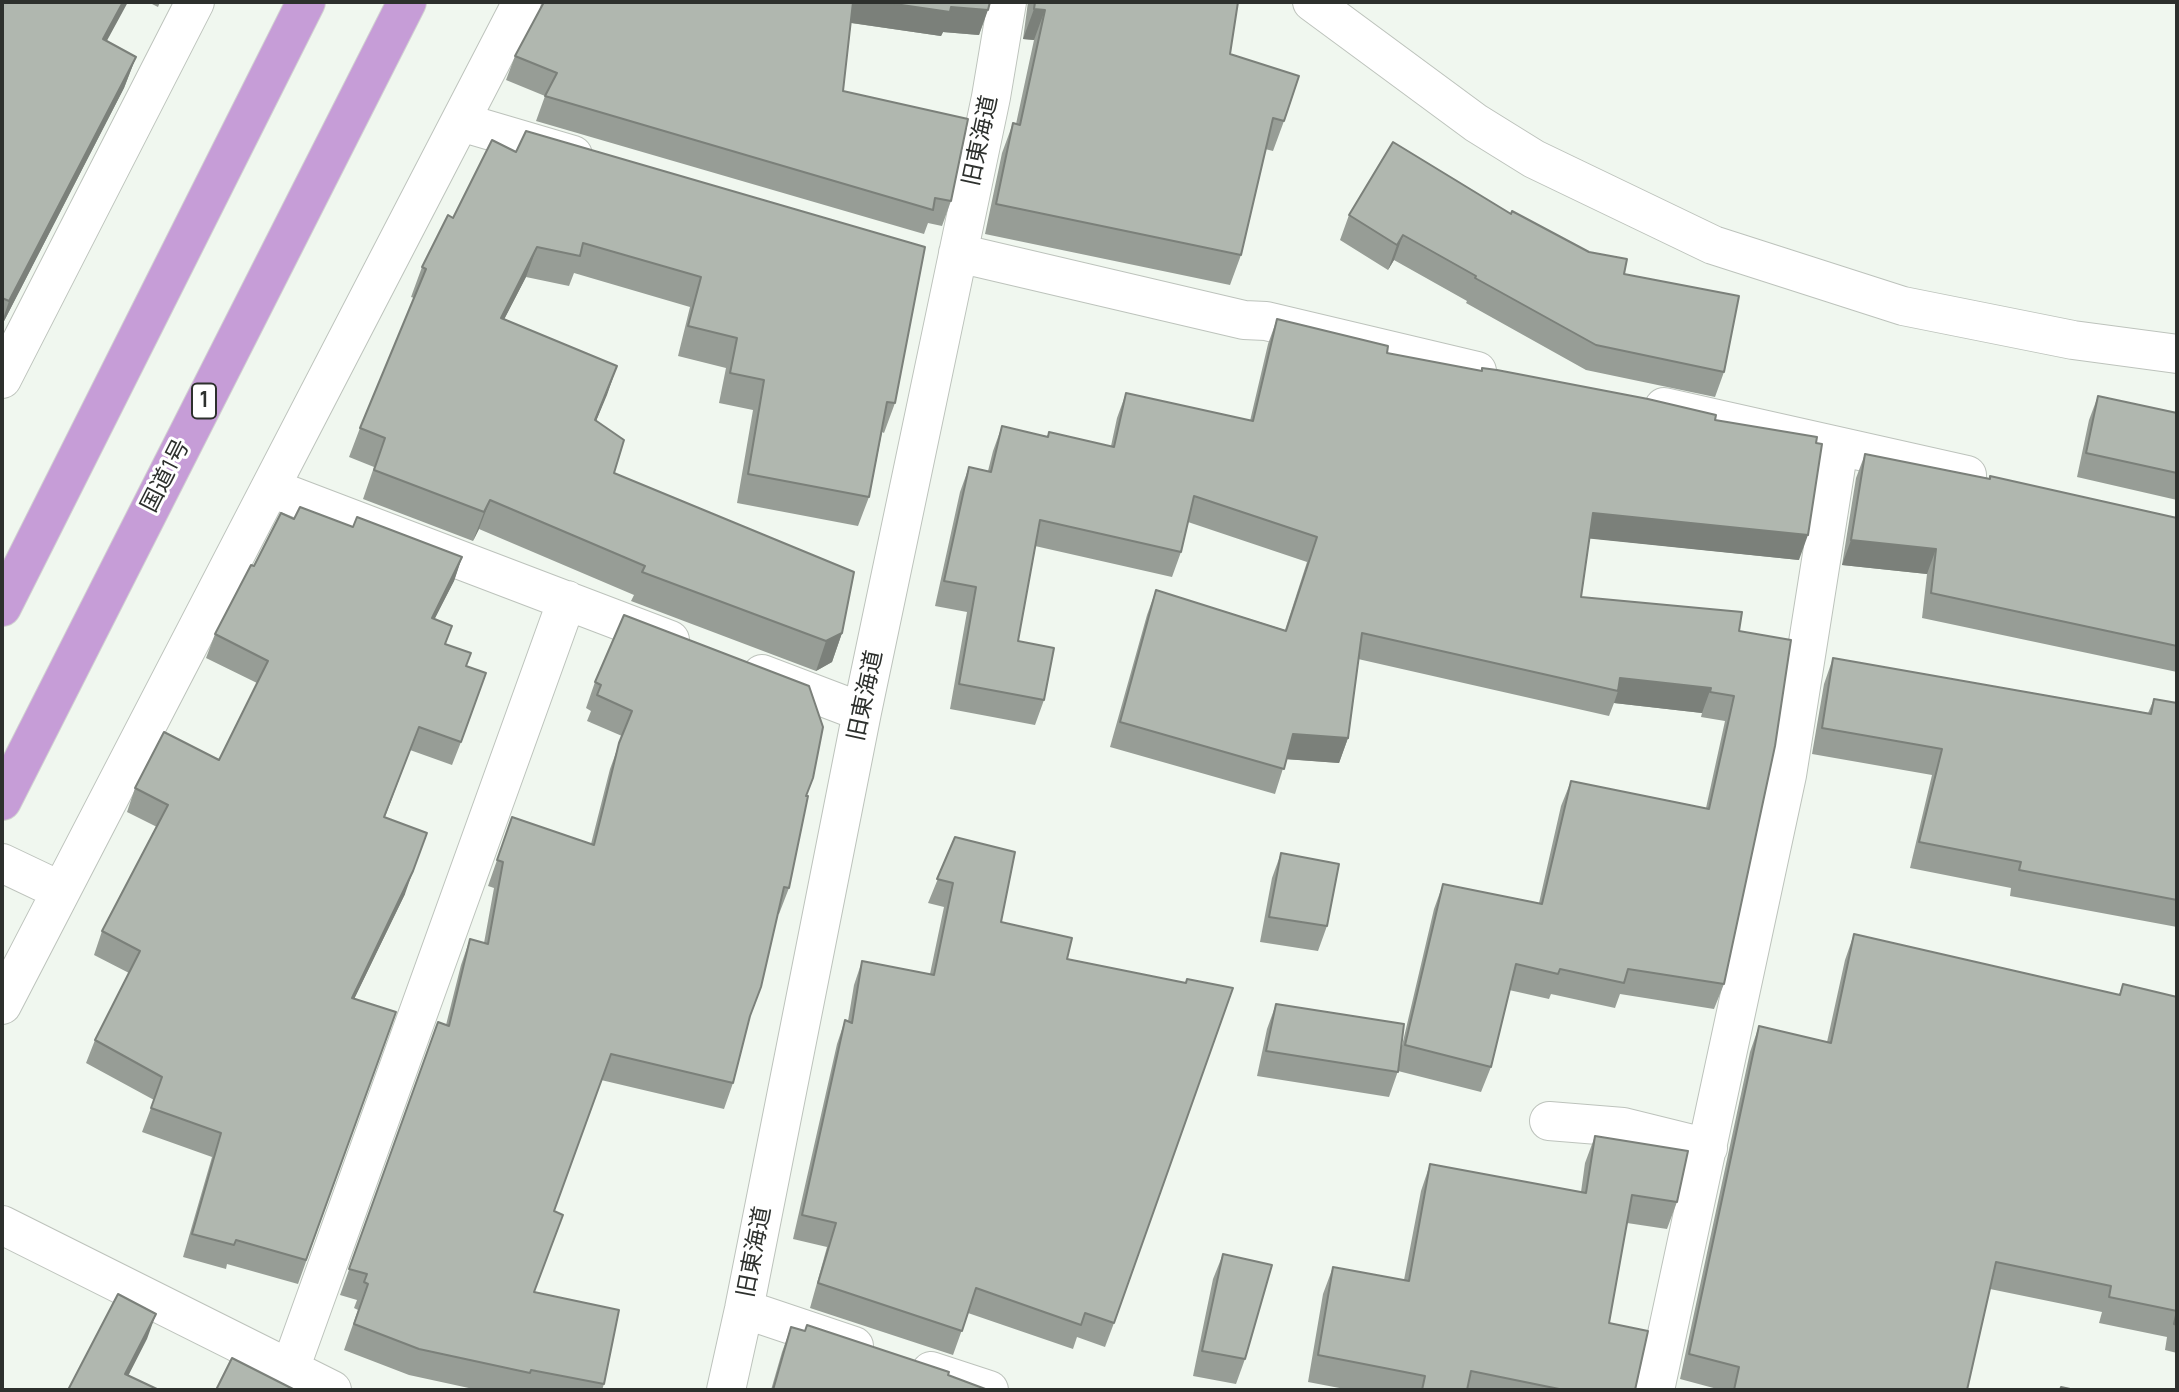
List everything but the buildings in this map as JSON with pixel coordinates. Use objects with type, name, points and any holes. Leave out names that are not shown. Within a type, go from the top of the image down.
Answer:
[{"type":"highway","points":[[2,607],[306,2]]},
{"type":"highway","name":"国道1号","points":[[2,801],[407,2]]},
{"type":"street","points":[[2,379],[195,2]]},
{"type":"street","points":[[2,1004],[522,2]]},
{"type":"street","name":"旧東海道","points":[[726,1390],[862,712],[947,259],[991,97],[1007,2]]},
{"type":"street","points":[[1312,2],[1466,116],[1522,152],[1713,245],[1903,306],[2073,340],[2177,354]]},
{"type":"street","points":[[461,122],[608,165]]},
{"type":"street","points":[[947,259],[1244,320],[1266,321],[1446,365],[1512,378]]},
{"type":"street","points":[[1630,400],[2001,483]]},
{"type":"street","points":[[1655,1390],[1787,775],[1839,447]]},
{"type":"street","points":[[271,488],[862,712]]},
{"type":"street","points":[[290,1369],[566,600]]},
{"type":"street","points":[[2,863],[61,891]]},
{"type":"street","points":[[1549,1121],[1623,1127],[1708,1148]]},
{"type":"street","points":[[2,1226],[332,1390]]},
{"type":"street","points":[[744,1309],[989,1390]]}]
